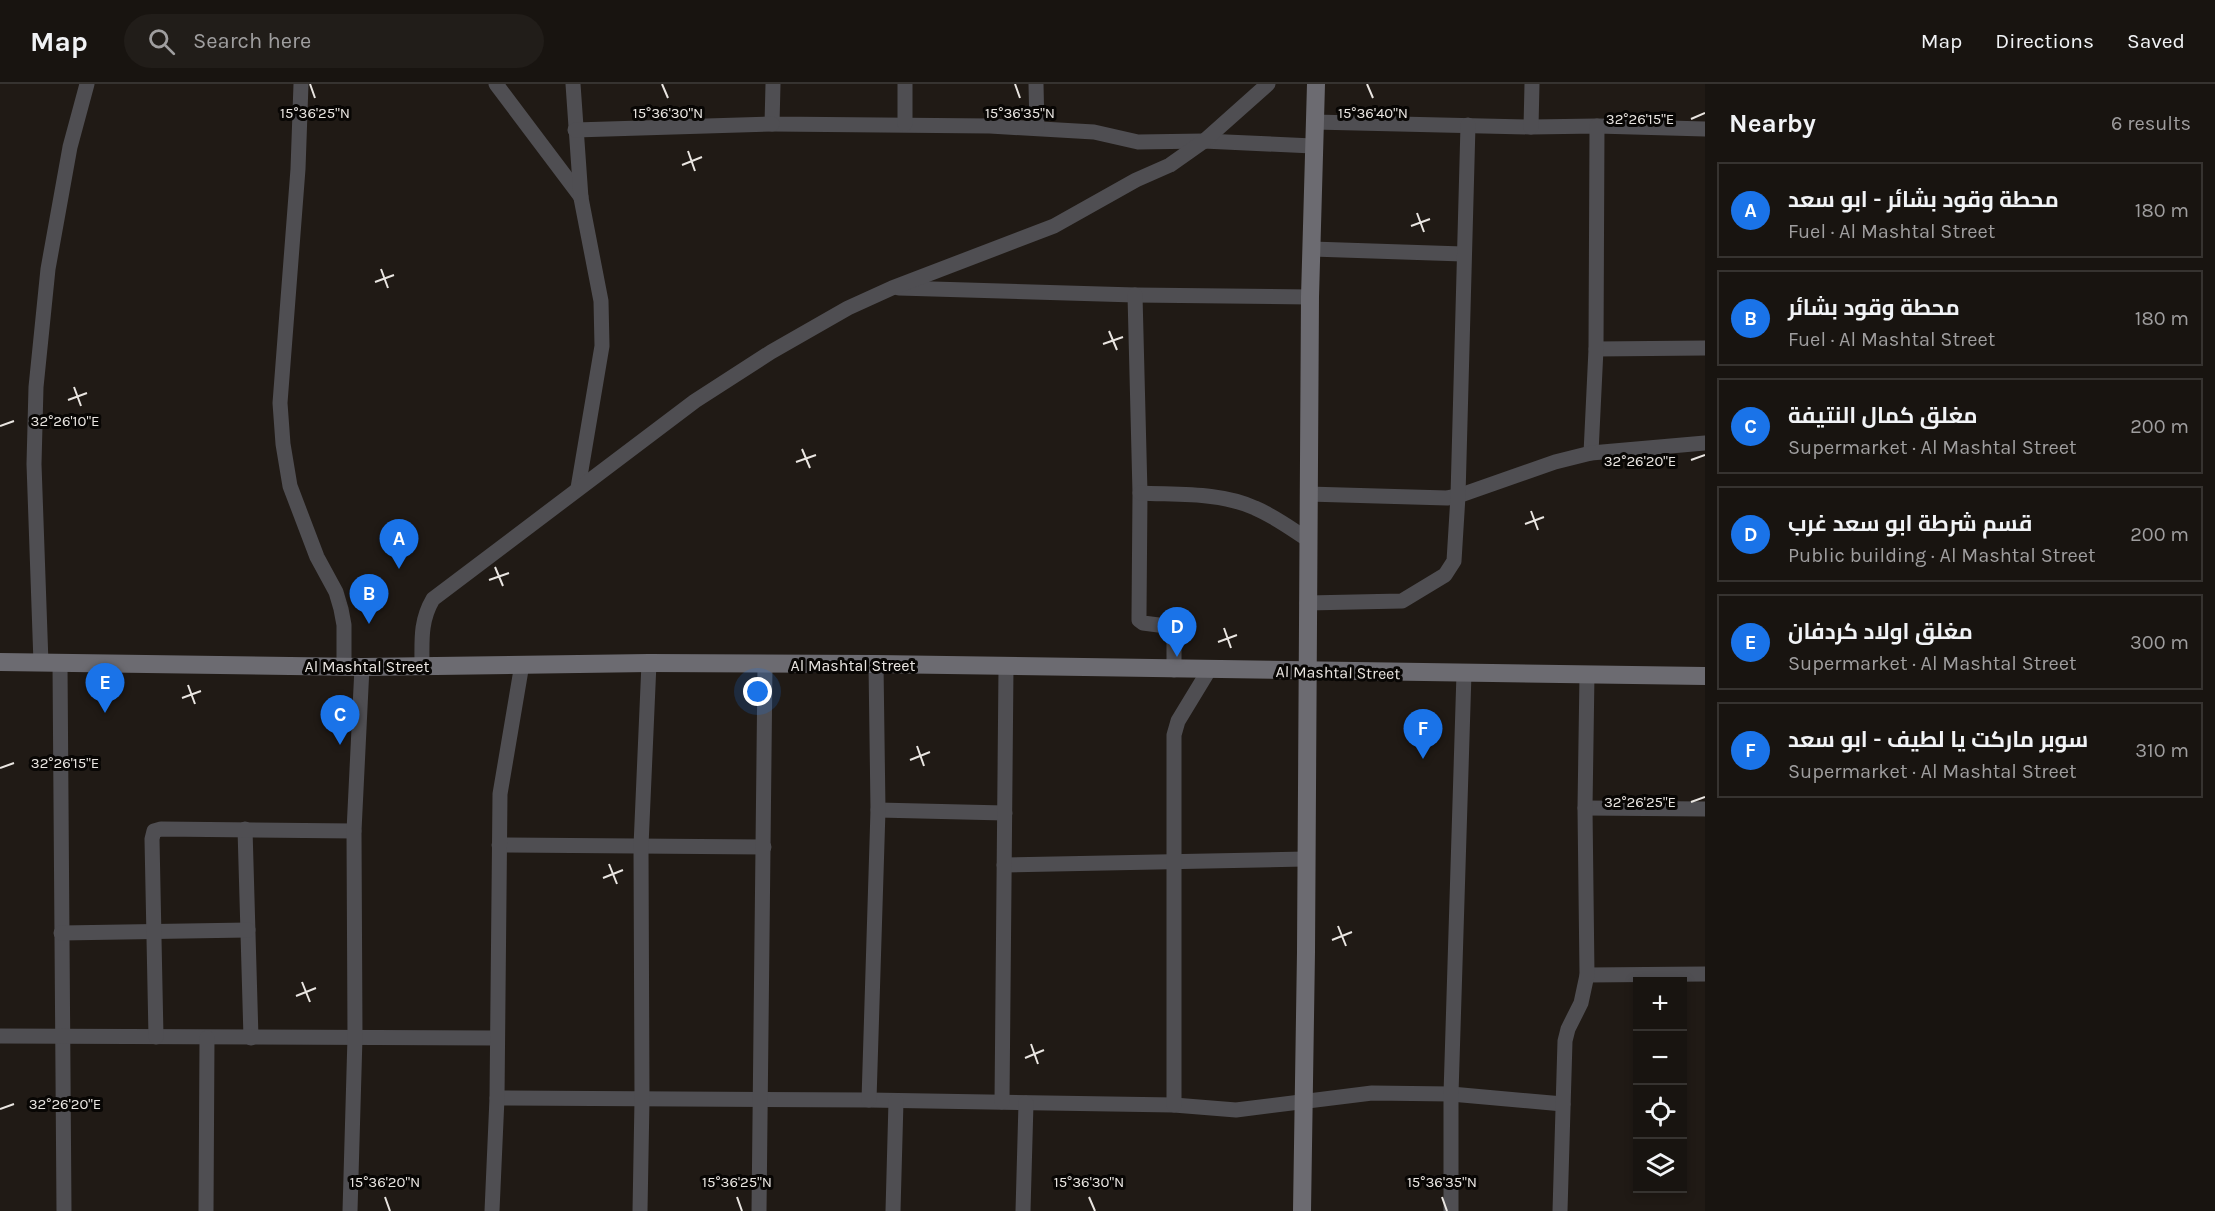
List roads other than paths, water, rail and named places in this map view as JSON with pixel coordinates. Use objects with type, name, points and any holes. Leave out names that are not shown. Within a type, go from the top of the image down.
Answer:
[{"type":"street","points":[[41,663],[34,464],[36,387],[48,269],[70,147],[87,84]]},
{"type":"street","points":[[302,84],[298,169],[280,403],[290,486],[317,557],[336,592],[353,667],[355,1037],[351,1211]]},
{"type":"street","points":[[496,84],[581,198]]},
{"type":"street","points":[[573,84],[581,198],[601,301],[602,346],[578,488]]},
{"type":"street","points":[[772,84],[772,124]]},
{"type":"street","points":[[905,84],[905,124]]},
{"type":"street","points":[[1036,84],[1037,128]]},
{"type":"street","points":[[422,665],[422,625],[433,599],[695,401],[771,352],[848,308],[892,288],[1054,226],[1136,180],[1170,165],[1204,141],[1268,84]]},
{"type":"street","points":[[1302,1211],[1310,297],[1316,84]]},
{"type":"street","points":[[1532,84],[1532,127]]},
{"type":"street","points":[[1314,122],[1705,129]]},
{"type":"street","points":[[575,130],[772,124],[905,124],[1094,132],[1138,142],[1204,141],[1313,146]]},
{"type":"street","points":[[1307,603],[1402,601],[1445,575],[1454,561],[1458,496],[1467,125]]},
{"type":"street","points":[[1591,453],[1596,349],[1597,126]]},
{"type":"street","points":[[1312,249],[1463,254]]},
{"type":"street","points":[[892,288],[1310,297]]},
{"type":"street","points":[[1135,295],[1140,492],[1139,620],[1143,623],[1174,627],[1174,670]]},
{"type":"street","points":[[1596,349],[1705,348]]},
{"type":"street","points":[[1308,494],[1441,498],[1458,496],[1555,462],[1591,453],[1705,443]]},
{"type":"street","points":[[1140,492],[1217,496],[1237,501],[1268,514],[1307,539]]},
{"type":"street","name":"Al Mashtal Street","points":[[0,662],[353,667],[649,663],[876,664],[1705,676]]},
{"type":"street","points":[[640,1211],[641,846],[649,663]]},
{"type":"street","points":[[60,664],[64,1211]]},
{"type":"street","points":[[492,1211],[497,1098],[500,794],[522,664]]},
{"type":"street","points":[[869,1100],[878,810],[876,664]]},
{"type":"street","points":[[759,1211],[765,665]]},
{"type":"street","points":[[1002,1102],[1006,667]]},
{"type":"street","points":[[1174,1105],[1172,862],[1174,735],[1178,721],[1209,670]]},
{"type":"street","points":[[1451,1211],[1451,1094],[1464,673]]},
{"type":"street","points":[[1560,1211],[1565,1041],[1568,1029],[1581,1004],[1587,975],[1585,808],[1587,674]]},
{"type":"street","points":[[1585,808],[1705,809]]},
{"type":"street","points":[[878,810],[1005,813]]},
{"type":"street","points":[[156,1037],[152,839],[154,831],[161,829],[245,829],[354,831]]},
{"type":"street","points":[[245,829],[251,1038]]},
{"type":"street","points":[[499,845],[764,847]]},
{"type":"street","points":[[1004,865],[1305,859]]},
{"type":"street","points":[[61,933],[248,930]]},
{"type":"street","points":[[1587,975],[1705,974]]},
{"type":"street","points":[[0,1036],[497,1038]]},
{"type":"street","points":[[206,1211],[207,1038]]},
{"type":"street","points":[[497,1098],[1002,1102],[1174,1105],[1236,1110],[1372,1093],[1451,1094],[1563,1104]]},
{"type":"street","points":[[893,1211],[896,1101]]},
{"type":"street","points":[[1023,1211],[1026,1103]]},
{"type":"place","name":"محطة وقود بشائر - ابو سعد","points":[[399,569]]},
{"type":"place","name":"محطة وقود بشائر","points":[[369,624]]},
{"type":"place","name":"قسم شرطة ابو سعد غرب","points":[[1177,657]]},
{"type":"place","name":"مغلق اولاد كردفان","points":[[105,713]]},
{"type":"place","name":"مغلق كمال النتيفة","points":[[340,745]]},
{"type":"place","name":"سوبر ماركت يا لطيف - ابو سعد","points":[[1423,759]]}]
